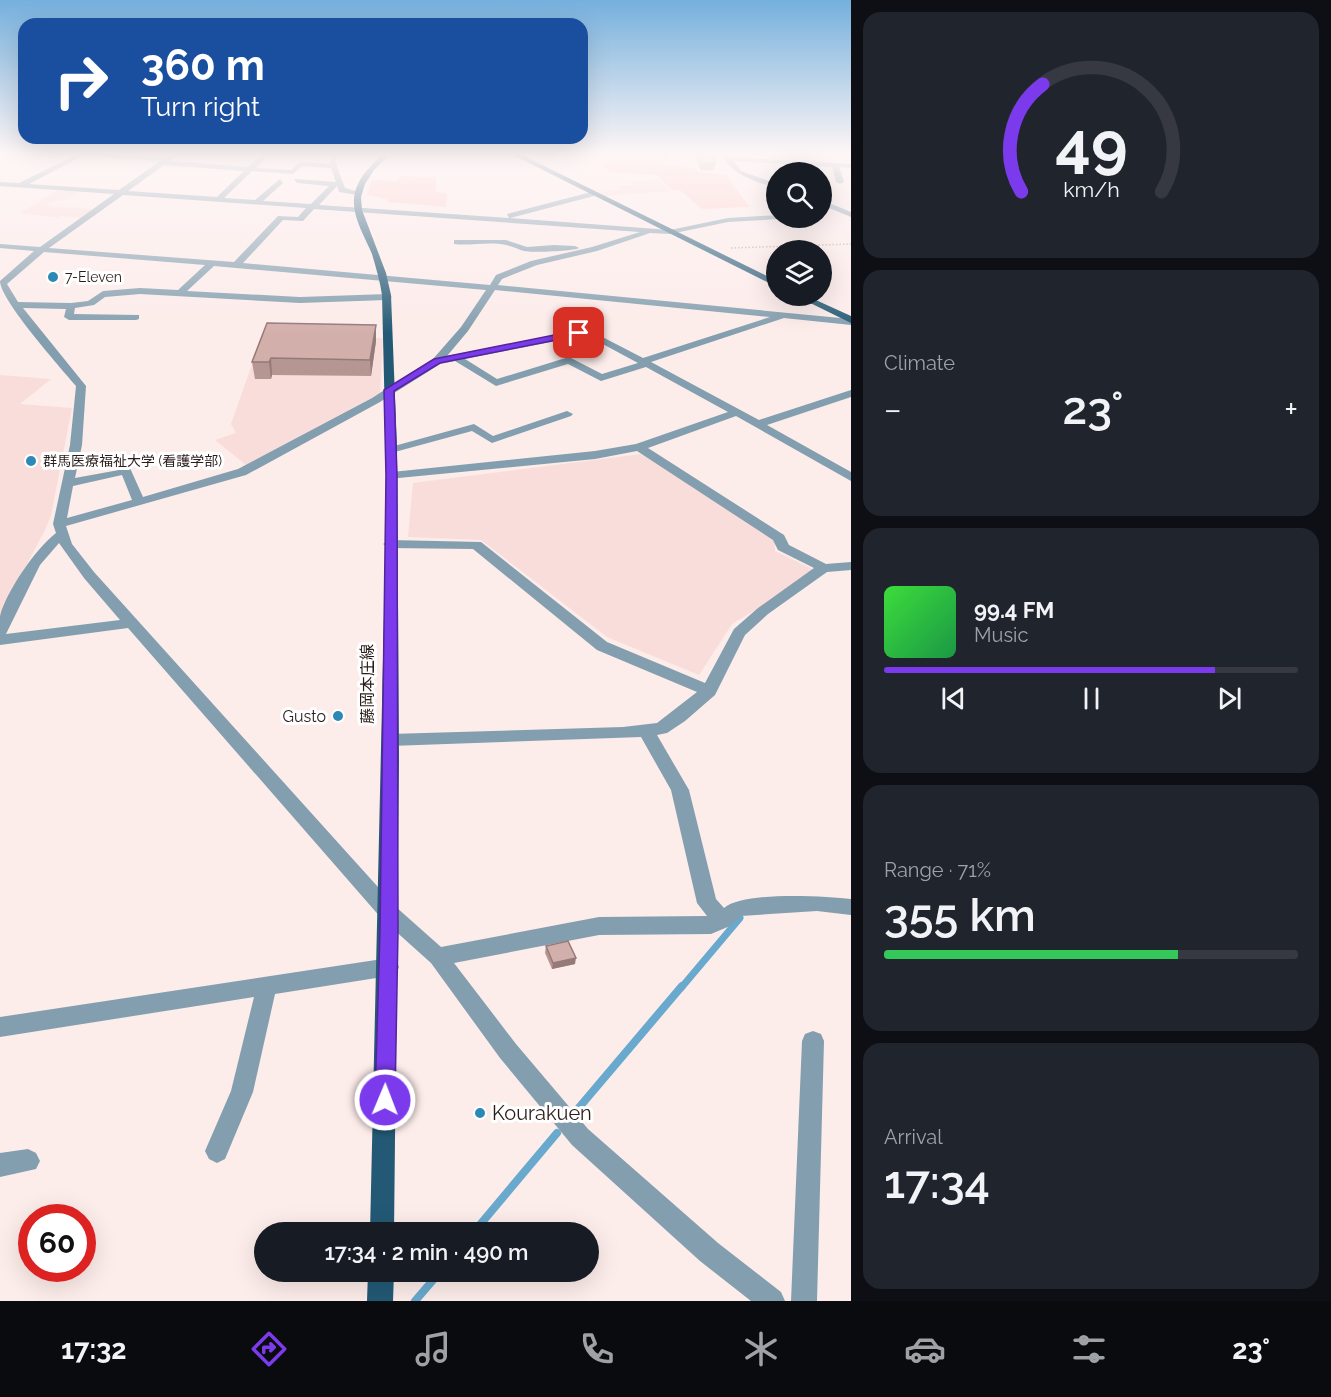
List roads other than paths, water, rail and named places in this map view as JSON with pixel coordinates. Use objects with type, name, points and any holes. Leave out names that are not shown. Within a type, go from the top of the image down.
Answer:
[{"type":"main road","name":"藤岡本庄線","points":[[362,213],[383,277],[387,297],[392,476],[389,967],[382,1222]]},
{"type":"main road","points":[[630,213],[766,279]]},
{"type":"main road","points":[[821,306],[851,321]]},
{"type":"main road","points":[[380,1301],[381,1282]]},
{"type":"street","points":[[0,632],[42,553],[61,530],[76,445],[81,386],[9,303],[1,284],[42,249],[93,213]]},
{"type":"street","points":[[236,265],[281,218],[300,219],[305,213]]},
{"type":"street","points":[[450,213],[500,219],[670,232],[728,220],[766,218]]},
{"type":"street","points":[[500,219],[523,213]]},
{"type":"street","points":[[832,215],[851,214]]},
{"type":"street","points":[[61,530],[139,503],[242,472],[376,400],[437,361],[465,329],[499,277],[534,262],[590,250],[651,230]]},
{"type":"street","points":[[457,242],[506,242],[526,249],[554,247],[590,250]]},
{"type":"street","points":[[0,246],[383,277],[851,321]]},
{"type":"street","points":[[179,294],[212,263]]},
{"type":"street","points":[[9,303],[71,306],[91,303],[103,294],[140,291],[300,300],[387,297]]},
{"type":"street","points":[[71,306],[69,317],[136,317]]},
{"type":"street","points":[[456,357],[496,383],[569,360],[601,378],[785,315]]},
{"type":"street","points":[[437,361],[587,332],[737,412],[851,477]]},
{"type":"street","points":[[758,424],[851,393]]},
{"type":"street","points":[[392,476],[584,456],[639,447],[737,412]]},
{"type":"street","points":[[391,450],[474,427],[492,440],[567,414]]},
{"type":"street","points":[[639,447],[779,538],[783,547],[824,568]]},
{"type":"street","points":[[68,483],[126,471],[139,503]]},
{"type":"street","points":[[61,530],[89,575],[130,623],[389,913],[438,957],[508,1051],[580,1137],[709,1252],[772,1301]]},
{"type":"street","points":[[390,544],[476,544],[602,646],[709,691]]},
{"type":"street","points":[[390,740],[623,734],[660,729],[679,717],[709,691],[739,632],[763,611],[824,568],[851,566]]},
{"type":"street","points":[[0,640],[130,623]]},
{"type":"street","points":[[646,731],[680,790],[707,903],[723,920]]},
{"type":"street","points":[[438,957],[599,926],[711,925],[723,920],[737,908],[817,903],[851,906]]},
{"type":"street","points":[[0,1027],[389,967]]},
{"type":"street","points":[[217,1151],[242,1092],[267,985]]},
{"type":"street","points":[[804,1301],[813,1041]]},
{"type":"street","points":[[0,1165],[28,1161]]},
{"type":"waterway","points":[[681,988],[740,918]]},
{"type":"waterway","points":[[571,1117],[682,986]]},
{"type":"waterway","points":[[482,1222],[557,1133]]},
{"type":"waterway","points":[[415,1301],[431,1282]]},
{"type":"place","name":"7-Eleven","points":[[53,277]]},
{"type":"place","name":"群馬医療福祉大学 (看護学部)","points":[[31,461]]},
{"type":"place","name":"Gusto","points":[[338,716]]},
{"type":"place","name":"Kourakuen","points":[[480,1113]]}]
